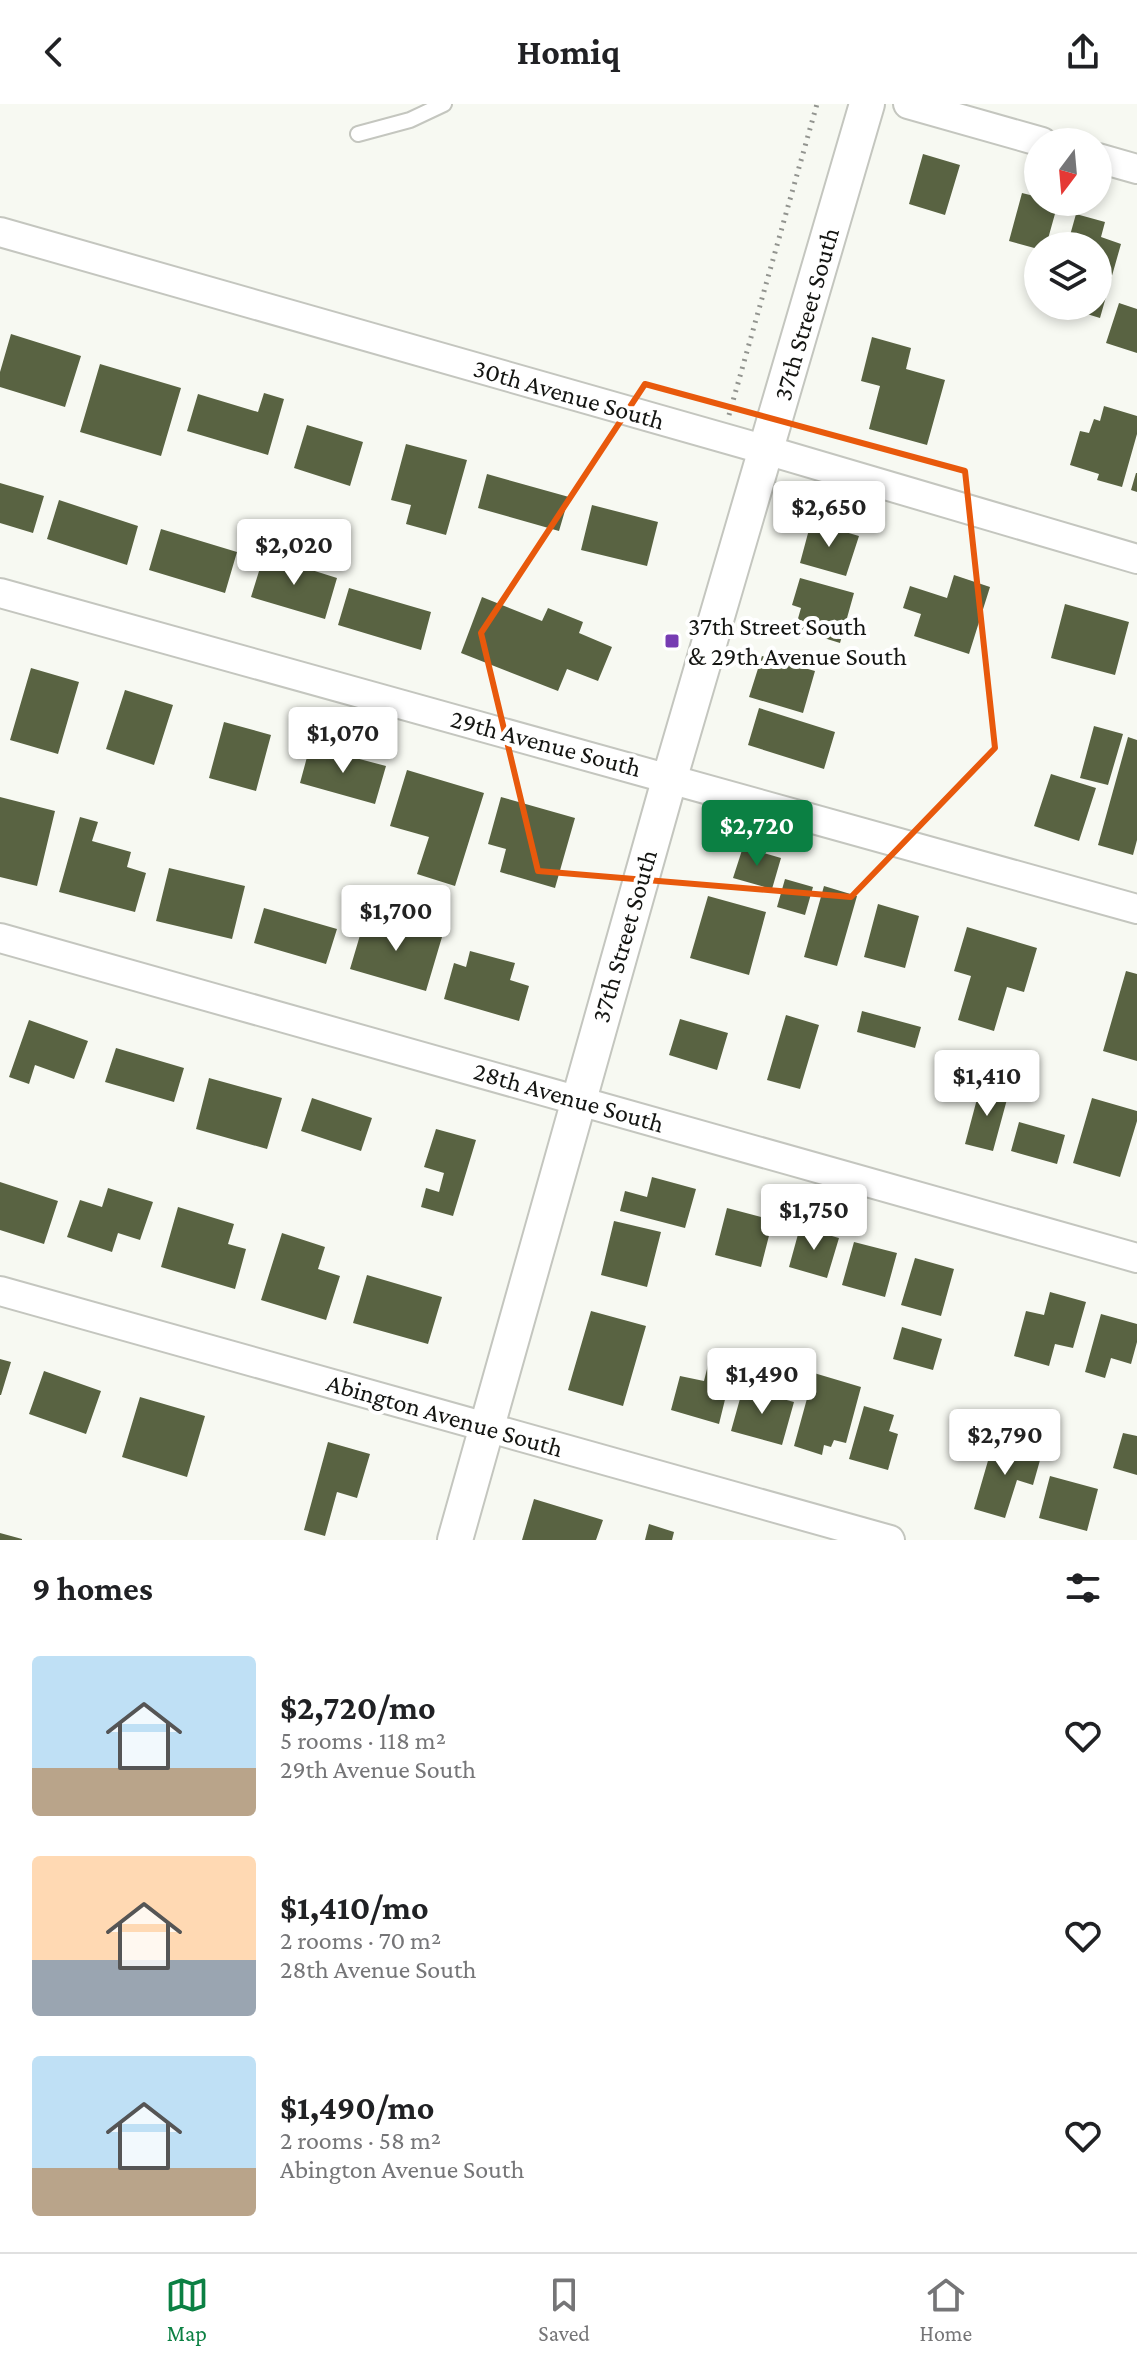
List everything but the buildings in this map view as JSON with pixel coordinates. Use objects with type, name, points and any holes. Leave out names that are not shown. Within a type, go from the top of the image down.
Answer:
[{"type":"street","name":"37th Street South","points":[[455,1540],[670,777],[867,104]]},
{"type":"street","points":[[908,104],[1024,137]]},
{"type":"street","points":[[1112,162],[1137,169]]},
{"type":"street","name":"30th Avenue South","points":[[0,232],[1137,559]]},
{"type":"street","name":"29th Avenue South","points":[[0,593],[1137,909]]},
{"type":"street","name":"28th Avenue South","points":[[0,938],[1137,1258]]},
{"type":"street","name":"Abington Avenue South","points":[[0,1291],[890,1540]]},
{"type":"lane","points":[[358,134],[410,120],[444,104]]},
{"type":"path","points":[[722,438],[817,104]]},
{"type":"highlighted area","points":[[645,384],[965,471],[995,748],[851,897],[538,871],[481,633]]},
{"type":"place","name":"37th Street South & 29th Avenue South","points":[[672,641]]}]
